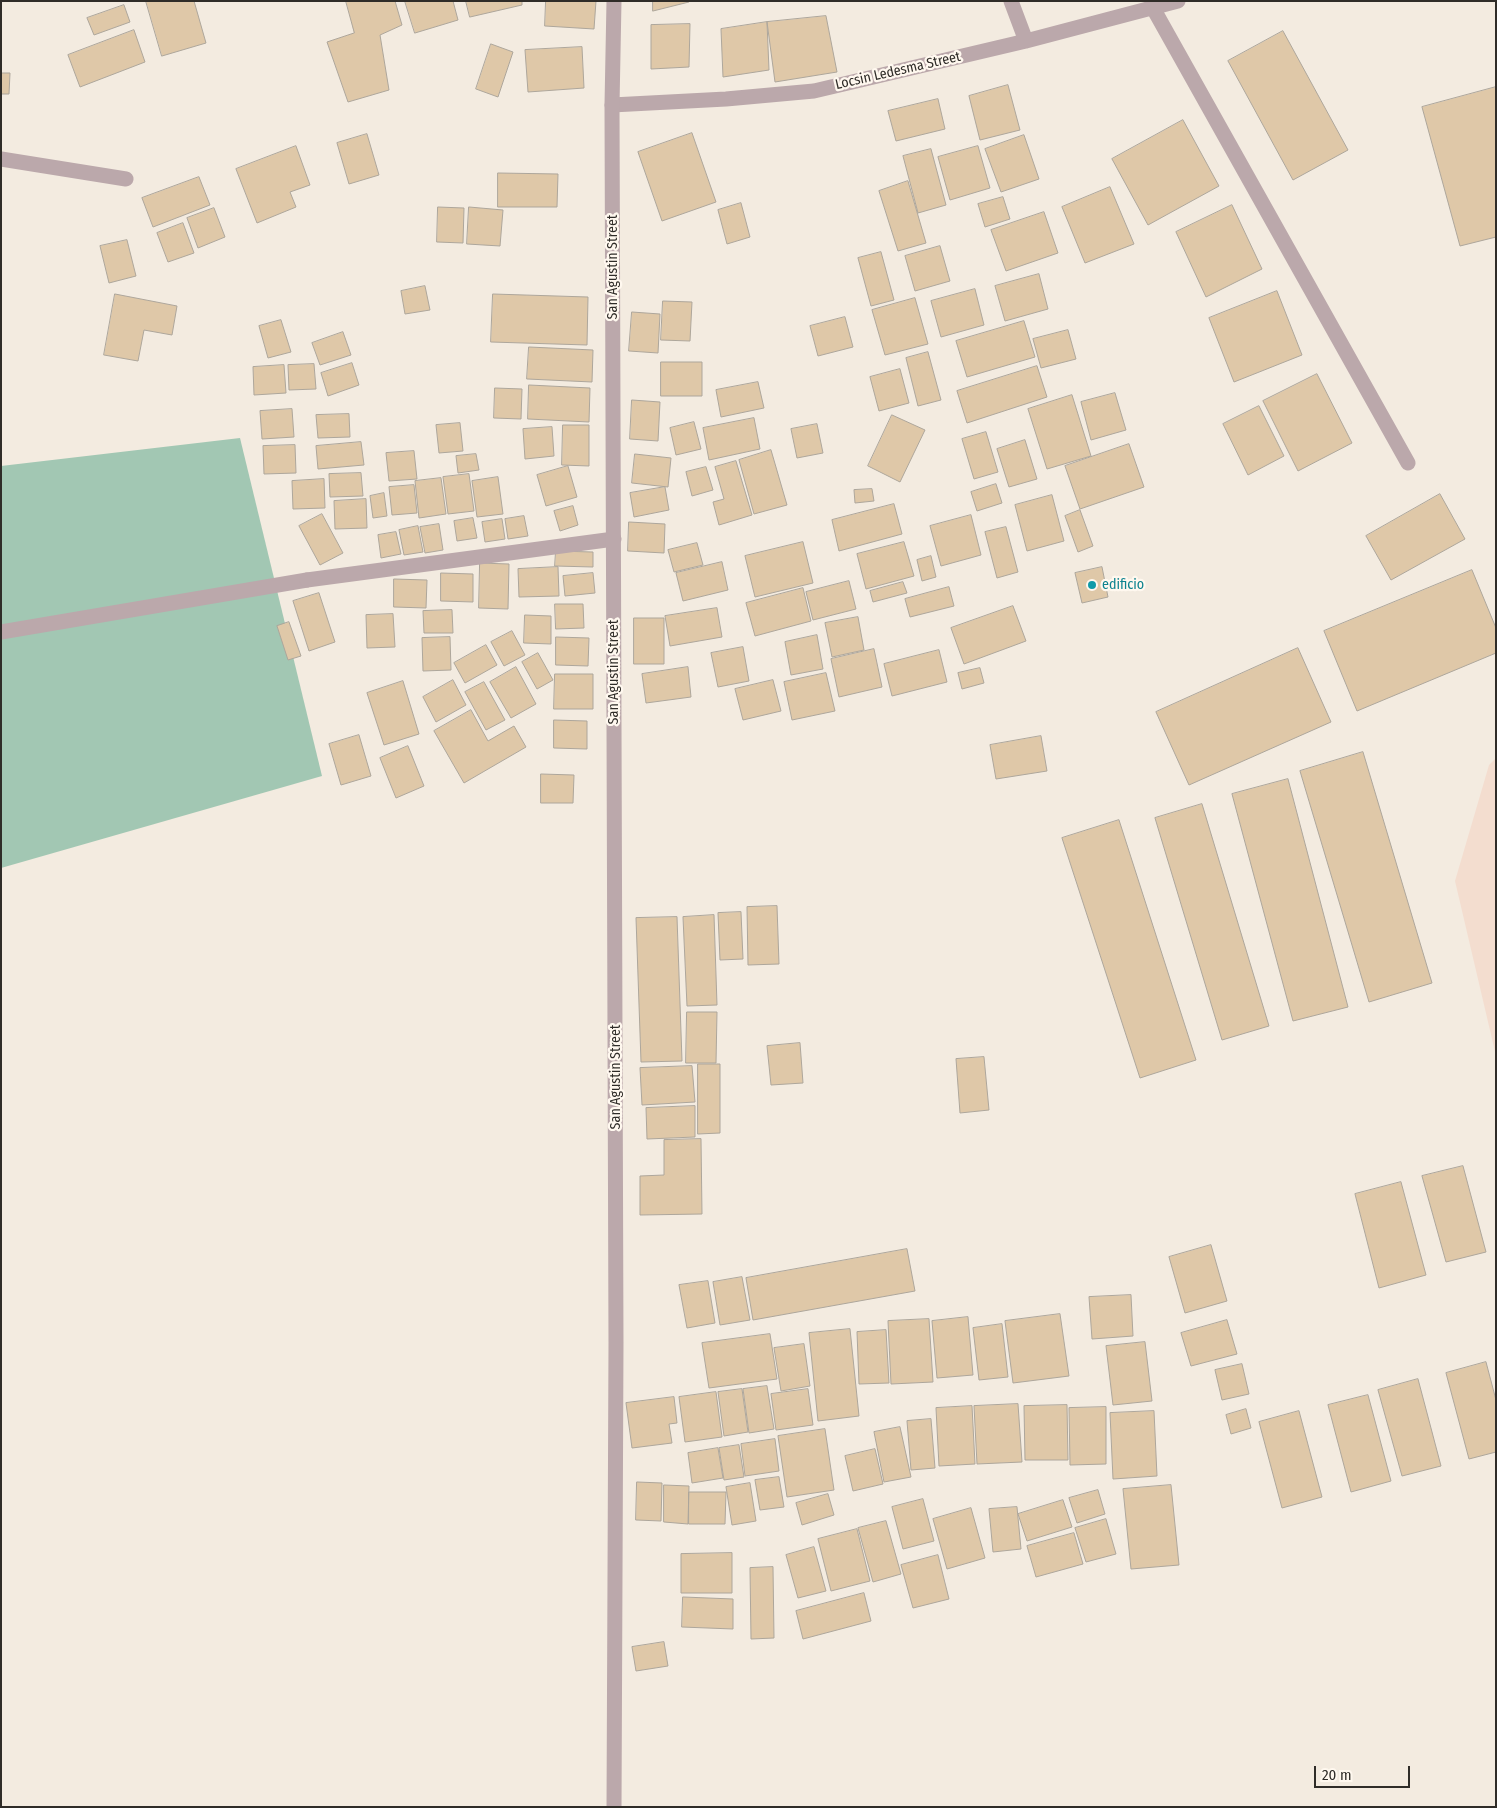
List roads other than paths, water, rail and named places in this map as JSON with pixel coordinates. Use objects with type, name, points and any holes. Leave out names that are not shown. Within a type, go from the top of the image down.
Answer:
[{"type":"street","name":"San Agustin Street","points":[[614,1],[612,105],[616,1342],[614,1807]]},
{"type":"street","points":[[1011,1],[1026,41]]},
{"type":"street","name":"Locsin Ledesma Street","points":[[612,105],[726,99],[814,91],[1026,41],[1178,1]]},
{"type":"street","points":[[1152,8],[1408,463]]},
{"type":"street","points":[[1,159],[126,179]]},
{"type":"street","points":[[1,632],[307,580],[614,539]]},
{"type":"place","name":"edificio","points":[[1092,585]]}]
